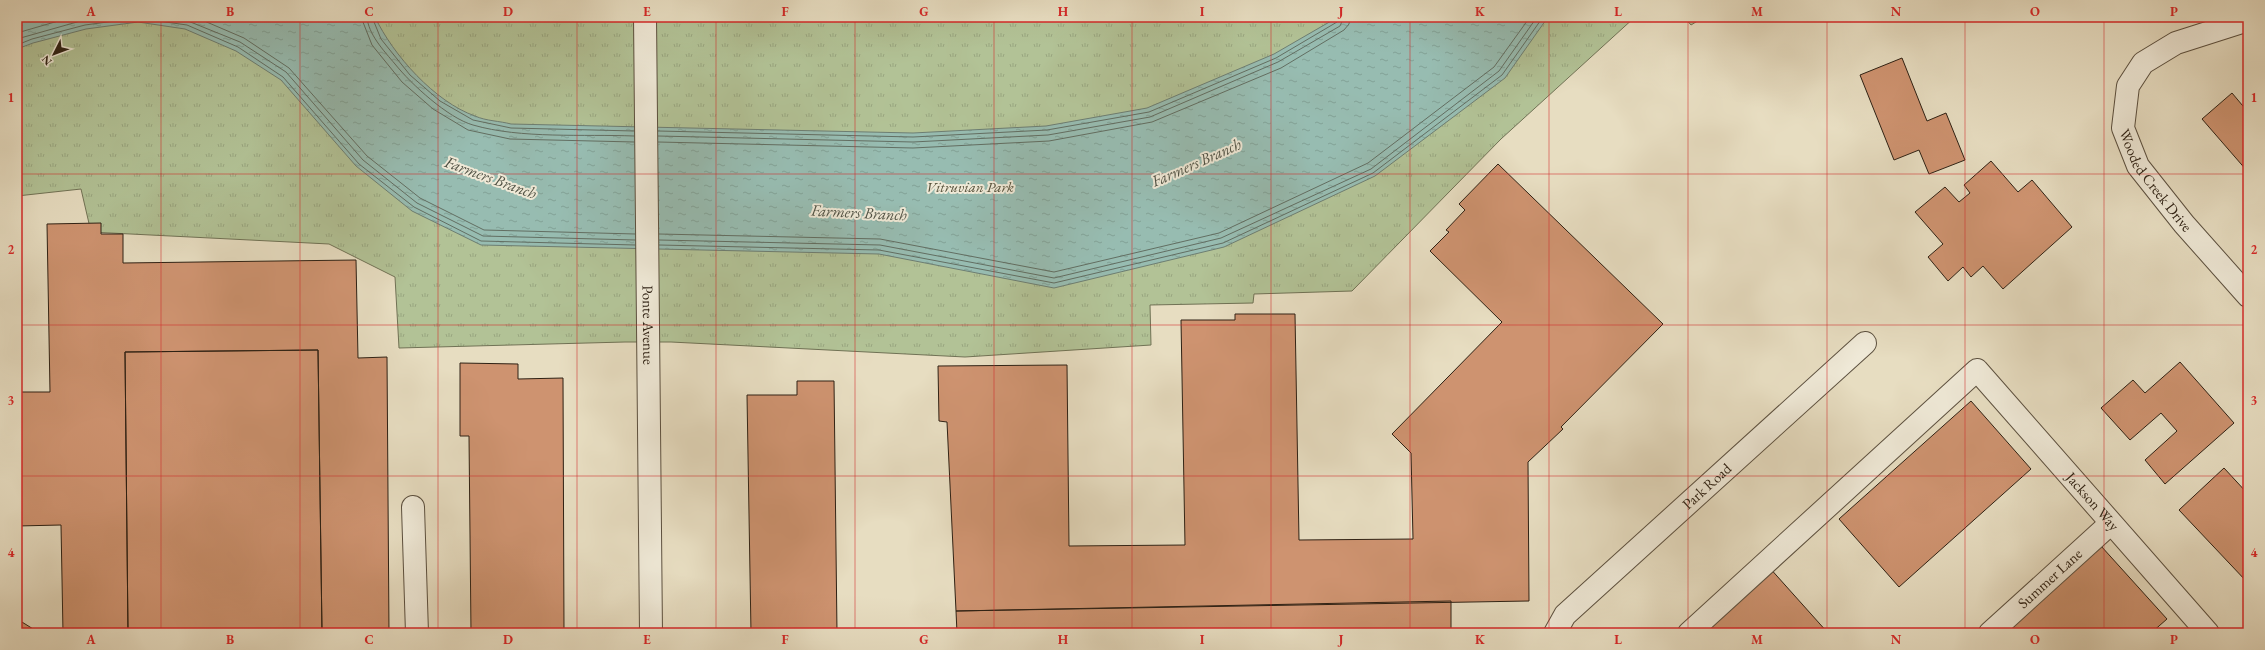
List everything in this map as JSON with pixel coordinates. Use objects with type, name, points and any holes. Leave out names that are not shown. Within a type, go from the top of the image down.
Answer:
[{"type":"street","name":"Ponte Avenue","points":[[645,17],[651,633]]},
{"type":"street","name":"Wooded Creek Drive","points":[[2248,20],[2176,43],[2143,63],[2128,86],[2123,128],[2138,166],[2184,224],[2248,296]]},
{"type":"street","name":"Park Road","points":[[1555,633],[1565,615],[1865,344]]},
{"type":"street","name":"Jackson Way","points":[[1689,633],[1976,370],[2110,524],[2208,633]]},
{"type":"street","points":[[414,507],[417,633]]},
{"type":"street","name":"Summer Lane","points":[[1990,633],[2110,524]]},
{"type":"green space","name":"Vitruvian Park","points":[[17,17],[1635,17],[1501,139],[1352,291],[1254,294],[1253,303],[1150,305],[1151,345],[965,357],[671,342],[399,348],[395,277],[329,244],[91,232],[81,189],[17,196]]},
{"type":"green space","points":[[1684,17],[1704,17],[1691,25]]},
{"type":"water","name":"Farmers Branch","points":[[17,17],[375,17],[393,47],[417,76],[431,89],[460,109],[479,118],[488,120],[511,124],[913,133],[1046,126],[1147,108],[1274,54],[1338,17],[1548,17],[1505,78],[1375,176],[1224,247],[1054,288],[879,254],[481,245],[412,211],[356,166],[281,80],[236,51],[185,29],[138,22],[86,29],[33,43],[17,49]]},
{"type":"building","points":[[1902,58],[1927,121],[1946,113],[1965,160],[1929,174],[1919,150],[1894,160],[1860,75]]},
{"type":"building","points":[[2232,93],[2248,112],[2248,172],[2202,119]]},
{"type":"building","points":[[1991,161],[2018,192],[2032,180],[2072,227],[2003,289],[1983,266],[1971,277],[1963,267],[1948,281],[1928,257],[1943,244],[1915,212],[1945,187],[1959,202],[1970,193],[1964,185]]},
{"type":"building","points":[[1498,164],[1663,324],[1561,427],[1563,429],[1528,462],[1529,601],[956,611],[947,422],[939,421],[938,366],[1067,365],[1069,546],[1185,545],[1181,320],[1235,320],[1235,314],[1295,314],[1299,540],[1413,539],[1411,453],[1392,434],[1502,322],[1430,251],[1449,232],[1446,230],[1465,210],[1459,204]]},
{"type":"building","points":[[101,223],[101,234],[123,234],[123,263],[356,260],[358,358],[387,357],[389,633],[322,633],[318,350],[125,352],[128,633],[63,633],[61,525],[17,526],[17,392],[50,392],[47,224]]},
{"type":"building","points":[[318,350],[322,633],[128,633],[125,352]]},
{"type":"building","points":[[2180,362],[2234,423],[2165,484],[2145,460],[2177,431],[2161,413],[2130,440],[2101,408],[2133,380],[2145,393]]},
{"type":"building","points":[[460,363],[518,364],[518,379],[563,378],[564,633],[471,633],[469,436],[460,436]]},
{"type":"building","points":[[797,381],[834,381],[837,633],[751,633],[747,395],[797,395]]},
{"type":"building","points":[[1971,401],[2031,469],[1899,587],[1839,519]]},
{"type":"building","points":[[2224,468],[2248,494],[2247,582],[2179,510]]},
{"type":"building","points":[[2101,546],[2167,619],[2151,633],[2004,633]]},
{"type":"building","points":[[1768,566],[1828,633],[1706,633],[1701,627]]},
{"type":"building","points":[[1451,601],[1451,633],[957,633],[956,611]]},
{"type":"building","points":[[17,619],[30,627],[39,633],[17,633]]}]
